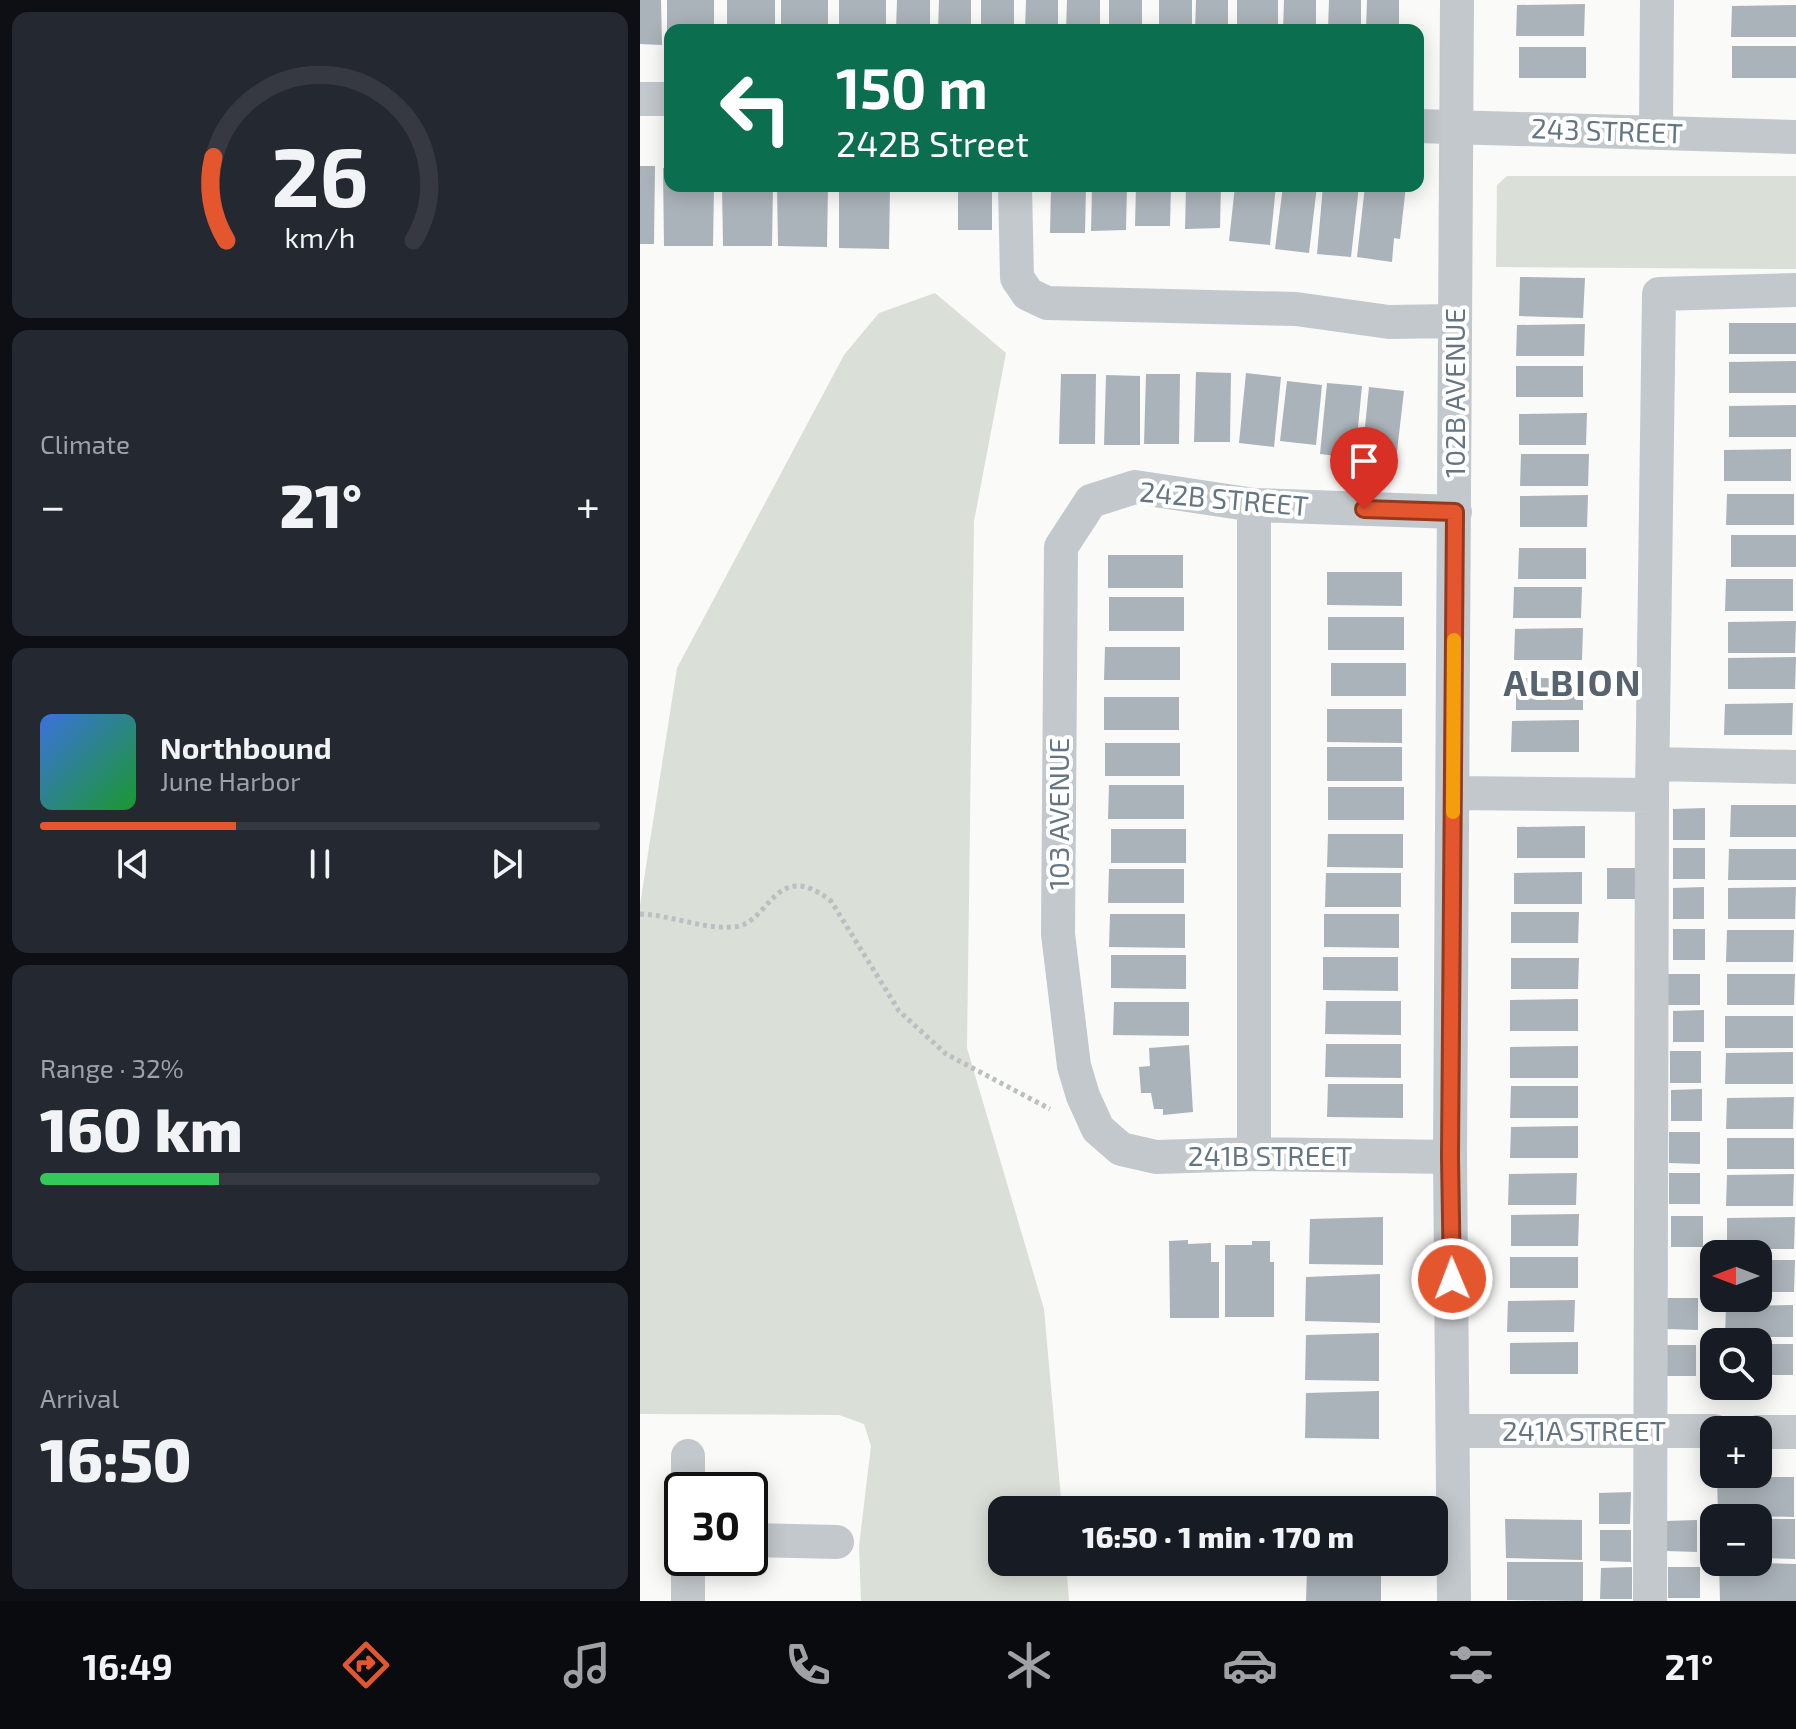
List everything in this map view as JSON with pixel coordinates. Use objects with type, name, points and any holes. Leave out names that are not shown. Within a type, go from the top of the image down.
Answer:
[{"type":"street","name":"102B AVENUE","points":[[1454,1601],[1450,1157],[1457,0]]},
{"type":"street","points":[[1656,132],[1657,0]]},
{"type":"street","points":[[640,99],[664,99]]},
{"type":"street","name":"243 STREET","points":[[1424,126],[1796,137]]},
{"type":"street","points":[[1015,192],[1017,278],[1028,294],[1047,303],[1296,309],[1389,322],[1454,321]]},
{"type":"street","points":[[1650,1601],[1653,780],[1659,294],[1796,290]]},
{"type":"street","name":"242B STREET","points":[[1091,501],[1135,487],[1254,505],[1455,512]]},
{"type":"street","name":"103 AVENUE","points":[[1091,501],[1061,547],[1058,934],[1074,1066],[1098,1129]]},
{"type":"street","points":[[1254,505],[1254,1154]]},
{"type":"street","points":[[1453,793],[1796,767]]},
{"type":"street","name":"241B STREET","points":[[1098,1129],[1121,1149],[1156,1157],[1254,1154],[1450,1157]]},
{"type":"street","name":"241A STREET","points":[[1454,1431],[1700,1431]]},
{"type":"street","points":[[1772,1432],[1796,1432]]},
{"type":"street","points":[[688,1456],[688,1472]]},
{"type":"street","points":[[768,1540],[837,1542]]},
{"type":"street","points":[[688,1576],[688,1601]]},
{"type":"path","points":[[640,914],[735,928],[755,917],[778,891],[801,887],[819,892],[831,901],[899,1011],[946,1054],[1050,1109]]},
{"type":"shaded area","points":[[1507,176],[1796,176],[1796,269],[1496,267],[1497,185]]},
{"type":"shaded area","points":[[935,293],[1006,353],[974,521],[967,1048],[1044,1309],[1061,1496],[988,1496],[988,1576],[1067,1576],[1069,1601],[861,1601],[859,1546],[871,1446],[864,1424],[839,1415],[640,1414],[640,905],[677,668],[844,355],[879,313]]},
{"type":"building","points":[[640,0],[661,0],[662,45],[640,44]]},
{"type":"building","points":[[667,0],[714,0],[714,24],[667,24]]},
{"type":"building","points":[[727,0],[775,0],[775,24],[727,24]]},
{"type":"building","points":[[781,0],[828,0],[828,24],[781,24]]},
{"type":"building","points":[[839,0],[886,0],[886,24],[839,24]]},
{"type":"building","points":[[897,0],[930,0],[930,24],[896,24]]},
{"type":"building","points":[[939,0],[971,0],[971,24],[938,24]]},
{"type":"building","points":[[981,0],[1014,0],[1014,24],[981,24]]},
{"type":"building","points":[[1026,0],[1058,0],[1058,24],[1025,24]]},
{"type":"building","points":[[1067,0],[1100,0],[1100,24],[1066,24]]},
{"type":"building","points":[[1109,0],[1142,0],[1142,24],[1109,24]]},
{"type":"building","points":[[1159,0],[1192,0],[1192,24],[1159,24]]},
{"type":"building","points":[[1196,0],[1228,0],[1228,24],[1195,24]]},
{"type":"building","points":[[1237,0],[1278,0],[1278,24],[1237,24]]},
{"type":"building","points":[[1284,0],[1316,0],[1316,24],[1283,24]]},
{"type":"building","points":[[1329,0],[1361,0],[1361,24],[1328,24]]},
{"type":"building","points":[[1367,0],[1399,0],[1399,24],[1366,24]]},
{"type":"building","points":[[1585,4],[1584,36],[1516,36],[1517,5]]},
{"type":"building","points":[[1796,5],[1796,37],[1731,37],[1732,6]]},
{"type":"building","points":[[1732,46],[1796,46],[1796,78],[1732,78]]},
{"type":"building","points":[[1519,47],[1586,47],[1586,78],[1519,78]]},
{"type":"building","points":[[640,166],[655,166],[654,244],[640,244]]},
{"type":"building","points":[[663,168],[664,192],[714,192],[713,246],[664,246]]},
{"type":"building","points":[[722,192],[773,192],[772,246],[723,246]]},
{"type":"building","points":[[777,192],[828,192],[827,247],[778,246]]},
{"type":"building","points":[[839,192],[890,192],[889,249],[839,248]]},
{"type":"building","points":[[958,192],[992,192],[992,230],[958,230]]},
{"type":"building","points":[[1051,192],[1086,192],[1085,233],[1050,233]]},
{"type":"building","points":[[1092,192],[1127,192],[1126,230],[1091,231]]},
{"type":"building","points":[[1136,192],[1171,192],[1170,226],[1135,226]]},
{"type":"building","points":[[1186,192],[1221,192],[1220,228],[1185,229]]},
{"type":"building","points":[[1234,192],[1275,192],[1270,245],[1229,241]]},
{"type":"building","points":[[1282,192],[1316,192],[1309,253],[1275,249]]},
{"type":"building","points":[[1322,192],[1358,192],[1351,257],[1317,254]]},
{"type":"building","points":[[1364,192],[1405,192],[1400,239],[1394,238],[1392,262],[1357,257]]},
{"type":"building","points":[[1520,277],[1585,278],[1583,318],[1519,316]]},
{"type":"building","points":[[1729,323],[1796,323],[1796,354],[1729,354]]},
{"type":"building","points":[[1585,324],[1584,356],[1516,356],[1517,325]]},
{"type":"building","points":[[1796,361],[1796,393],[1729,393],[1729,362]]},
{"type":"building","points":[[1516,366],[1583,366],[1583,397],[1516,397]]},
{"type":"building","points":[[1196,372],[1231,373],[1230,442],[1194,442]]},
{"type":"building","points":[[1246,373],[1281,377],[1274,447],[1239,443]]},
{"type":"building","points":[[1061,374],[1096,374],[1095,444],[1059,444]]},
{"type":"building","points":[[1146,374],[1180,374],[1179,444],[1144,444]]},
{"type":"building","points":[[1106,375],[1140,376],[1140,445],[1104,445]]},
{"type":"building","points":[[1287,381],[1322,385],[1316,445],[1280,441]]},
{"type":"building","points":[[1327,383],[1362,386],[1355,458],[1320,454]]},
{"type":"building","points":[[1369,387],[1404,391],[1396,460],[1362,457]]},
{"type":"building","points":[[1796,405],[1796,437],[1729,437],[1729,406]]},
{"type":"building","points":[[1587,413],[1586,445],[1519,445],[1519,414]]},
{"type":"building","points":[[1791,449],[1791,481],[1724,481],[1724,450]]},
{"type":"building","points":[[1521,454],[1589,454],[1588,486],[1520,486]]},
{"type":"building","points":[[1727,494],[1794,494],[1794,525],[1726,525]]},
{"type":"building","points":[[1588,495],[1587,527],[1520,527],[1520,496]]},
{"type":"building","points":[[1731,535],[1796,535],[1796,567],[1731,567]]},
{"type":"building","points":[[1519,548],[1586,548],[1586,579],[1518,579]]},
{"type":"building","points":[[1108,555],[1183,555],[1183,588],[1108,588]]},
{"type":"building","points":[[1327,572],[1402,572],[1402,606],[1327,605]]},
{"type":"building","points":[[1726,579],[1793,579],[1793,611],[1725,611]]},
{"type":"building","points":[[1514,587],[1582,587],[1581,618],[1513,618]]},
{"type":"building","points":[[1109,597],[1184,597],[1184,631],[1109,631]]},
{"type":"building","points":[[1328,617],[1404,617],[1404,650],[1328,650]]},
{"type":"building","points":[[1796,621],[1795,653],[1728,653],[1728,622]]},
{"type":"building","points":[[1583,628],[1582,660],[1514,660],[1515,629]]},
{"type":"building","points":[[1105,647],[1180,647],[1180,680],[1104,680]]},
{"type":"building","points":[[1796,657],[1795,689],[1728,689],[1728,658]]},
{"type":"building","points":[[1331,663],[1406,663],[1406,696],[1331,696]]},
{"type":"building","points":[[1516,678],[1583,678],[1583,710],[1516,710]]},
{"type":"building","points":[[1104,697],[1179,697],[1179,730],[1104,730]]},
{"type":"building","points":[[1793,703],[1792,735],[1724,735],[1725,704]]},
{"type":"building","points":[[1327,709],[1402,709],[1402,743],[1327,742]]},
{"type":"building","points":[[1579,720],[1579,752],[1511,752],[1512,721]]},
{"type":"building","points":[[1105,743],[1180,743],[1180,776],[1105,776]]},
{"type":"building","points":[[1327,747],[1402,747],[1402,781],[1327,781]]},
{"type":"building","points":[[1109,785],[1184,785],[1184,819],[1108,819]]},
{"type":"building","points":[[1328,787],[1404,787],[1404,820],[1328,820]]},
{"type":"building","points":[[1731,805],[1796,805],[1796,837],[1730,837]]},
{"type":"building","points":[[1705,808],[1705,840],[1673,840],[1673,809]]},
{"type":"building","points":[[1585,826],[1585,858],[1517,858],[1517,827]]},
{"type":"building","points":[[1111,829],[1186,829],[1186,863],[1111,863]]},
{"type":"building","points":[[1328,834],[1403,834],[1403,868],[1327,867]]},
{"type":"building","points":[[1673,848],[1705,848],[1705,879],[1673,879]]},
{"type":"building","points":[[1729,849],[1796,849],[1796,880],[1728,880]]},
{"type":"building","points":[[1607,868],[1639,868],[1638,899],[1607,899]]},
{"type":"building","points":[[1109,869],[1184,869],[1184,903],[1108,903]]},
{"type":"building","points":[[1582,872],[1582,904],[1514,904],[1514,873]]},
{"type":"building","points":[[1326,873],[1401,873],[1401,907],[1325,907]]},
{"type":"building","points":[[1704,887],[1704,919],[1673,919],[1673,888]]},
{"type":"building","points":[[1796,887],[1795,919],[1728,919],[1728,888]]},
{"type":"building","points":[[1511,912],[1579,912],[1578,943],[1511,943]]},
{"type":"building","points":[[1110,914],[1185,914],[1185,948],[1109,947]]},
{"type":"building","points":[[1324,914],[1399,914],[1399,948],[1324,947]]},
{"type":"building","points":[[1673,929],[1705,929],[1705,960],[1673,960]]},
{"type":"building","points":[[1727,930],[1794,930],[1793,962],[1726,962]]},
{"type":"building","points":[[1111,955],[1186,955],[1186,989],[1111,988]]},
{"type":"building","points":[[1323,957],[1398,957],[1398,991],[1323,990]]},
{"type":"building","points":[[1511,958],[1579,958],[1578,989],[1511,989]]},
{"type":"building","points":[[1668,974],[1700,974],[1700,1005],[1668,1005]]},
{"type":"building","points":[[1727,974],[1795,974],[1794,1005],[1727,1005]]},
{"type":"building","points":[[1578,999],[1578,1031],[1510,1031],[1510,1000]]},
{"type":"building","points":[[1326,1001],[1401,1001],[1401,1035],[1325,1034]]},
{"type":"building","points":[[1114,1002],[1189,1002],[1189,1036],[1113,1035]]},
{"type":"building","points":[[1704,1010],[1704,1042],[1673,1042],[1673,1011]]},
{"type":"building","points":[[1725,1016],[1793,1016],[1793,1048],[1725,1048]]},
{"type":"building","points":[[1326,1044],[1401,1044],[1401,1078],[1325,1077]]},
{"type":"building","points":[[1189,1045],[1193,1112],[1163,1115],[1163,1109],[1154,1109],[1151,1093],[1141,1093],[1139,1067],[1150,1066],[1149,1048]]},
{"type":"building","points":[[1578,1046],[1578,1078],[1510,1078],[1510,1047]]},
{"type":"building","points":[[1670,1051],[1701,1051],[1701,1083],[1670,1083]]},
{"type":"building","points":[[1793,1052],[1793,1084],[1725,1084],[1726,1053]]},
{"type":"building","points":[[1328,1084],[1403,1084],[1403,1118],[1327,1117]]},
{"type":"building","points":[[1511,1086],[1578,1086],[1578,1118],[1510,1118]]},
{"type":"building","points":[[1702,1089],[1702,1121],[1671,1121],[1671,1090]]},
{"type":"building","points":[[1794,1097],[1793,1129],[1726,1129],[1727,1098]]},
{"type":"building","points":[[1578,1126],[1578,1158],[1510,1158],[1511,1127]]},
{"type":"building","points":[[1669,1132],[1700,1132],[1700,1164],[1669,1163]]},
{"type":"building","points":[[1727,1138],[1794,1138],[1794,1169],[1727,1169]]},
{"type":"building","points":[[1577,1173],[1576,1205],[1508,1205],[1509,1174]]},
{"type":"building","points":[[1669,1173],[1700,1173],[1700,1204],[1669,1204]]},
{"type":"building","points":[[1794,1174],[1793,1206],[1726,1206],[1727,1175]]},
{"type":"building","points":[[1579,1214],[1578,1246],[1511,1246],[1511,1215]]},
{"type":"building","points":[[1671,1216],[1703,1216],[1700,1247],[1671,1247]]},
{"type":"building","points":[[1383,1217],[1383,1265],[1309,1264],[1310,1219]]},
{"type":"building","points":[[1795,1217],[1794,1249],[1772,1249],[1772,1240],[1727,1240],[1727,1218]]},
{"type":"building","points":[[1188,1240],[1188,1244],[1211,1243],[1211,1262],[1219,1262],[1219,1318],[1170,1318],[1169,1241]]},
{"type":"building","points":[[1252,1241],[1270,1241],[1270,1262],[1274,1262],[1274,1317],[1225,1317],[1225,1245],[1252,1245]]},
{"type":"building","points":[[1510,1257],[1578,1257],[1578,1288],[1510,1288]]},
{"type":"building","points":[[1772,1260],[1795,1260],[1794,1292],[1772,1292]]},
{"type":"building","points":[[1380,1274],[1380,1323],[1305,1321],[1306,1277]]},
{"type":"building","points":[[1666,1298],[1698,1298],[1698,1330],[1666,1329]]},
{"type":"building","points":[[1575,1300],[1574,1332],[1507,1332],[1508,1301]]},
{"type":"building","points":[[1772,1305],[1793,1305],[1793,1337],[1772,1337],[1772,1328],[1725,1328],[1726,1312],[1772,1312]]},
{"type":"building","points":[[1379,1333],[1379,1381],[1305,1380],[1306,1335]]},
{"type":"building","points":[[1578,1342],[1578,1374],[1510,1374],[1510,1343]]},
{"type":"building","points":[[1772,1344],[1793,1344],[1793,1375],[1772,1375]]},
{"type":"building","points":[[1665,1345],[1696,1345],[1696,1376],[1664,1376]]},
{"type":"building","points":[[1379,1391],[1379,1439],[1305,1438],[1306,1393]]},
{"type":"building","points":[[1772,1477],[1794,1477],[1794,1517],[1772,1516],[1772,1504],[1718,1504],[1717,1488],[1772,1488]]},
{"type":"building","points":[[1631,1492],[1630,1524],[1599,1524],[1599,1493]]},
{"type":"building","points":[[1505,1519],[1582,1520],[1582,1560],[1506,1558]]},
{"type":"building","points":[[1772,1519],[1795,1519],[1795,1559],[1772,1558]]},
{"type":"building","points":[[1697,1520],[1697,1552],[1666,1551],[1666,1521]]},
{"type":"building","points":[[1600,1530],[1631,1530],[1631,1562],[1600,1561]]},
{"type":"building","points":[[1507,1562],[1583,1562],[1583,1601],[1507,1600]]},
{"type":"building","points":[[1772,1563],[1796,1564],[1796,1601],[1720,1601],[1719,1576],[1772,1576]]},
{"type":"building","points":[[1632,1567],[1632,1599],[1600,1599],[1601,1568]]},
{"type":"building","points":[[1668,1567],[1700,1567],[1700,1598],[1668,1598]]},
{"type":"building","points":[[1307,1576],[1381,1576],[1381,1601],[1306,1601]]},
{"type":"slow traffic","points":[[1453,812],[1454,640]]},
{"type":"district","name":"ALBION","points":[[1573,683]]},
{"type":"route","points":[[1364,509],[1455,512],[1450,1157],[1452,1279]]}]
